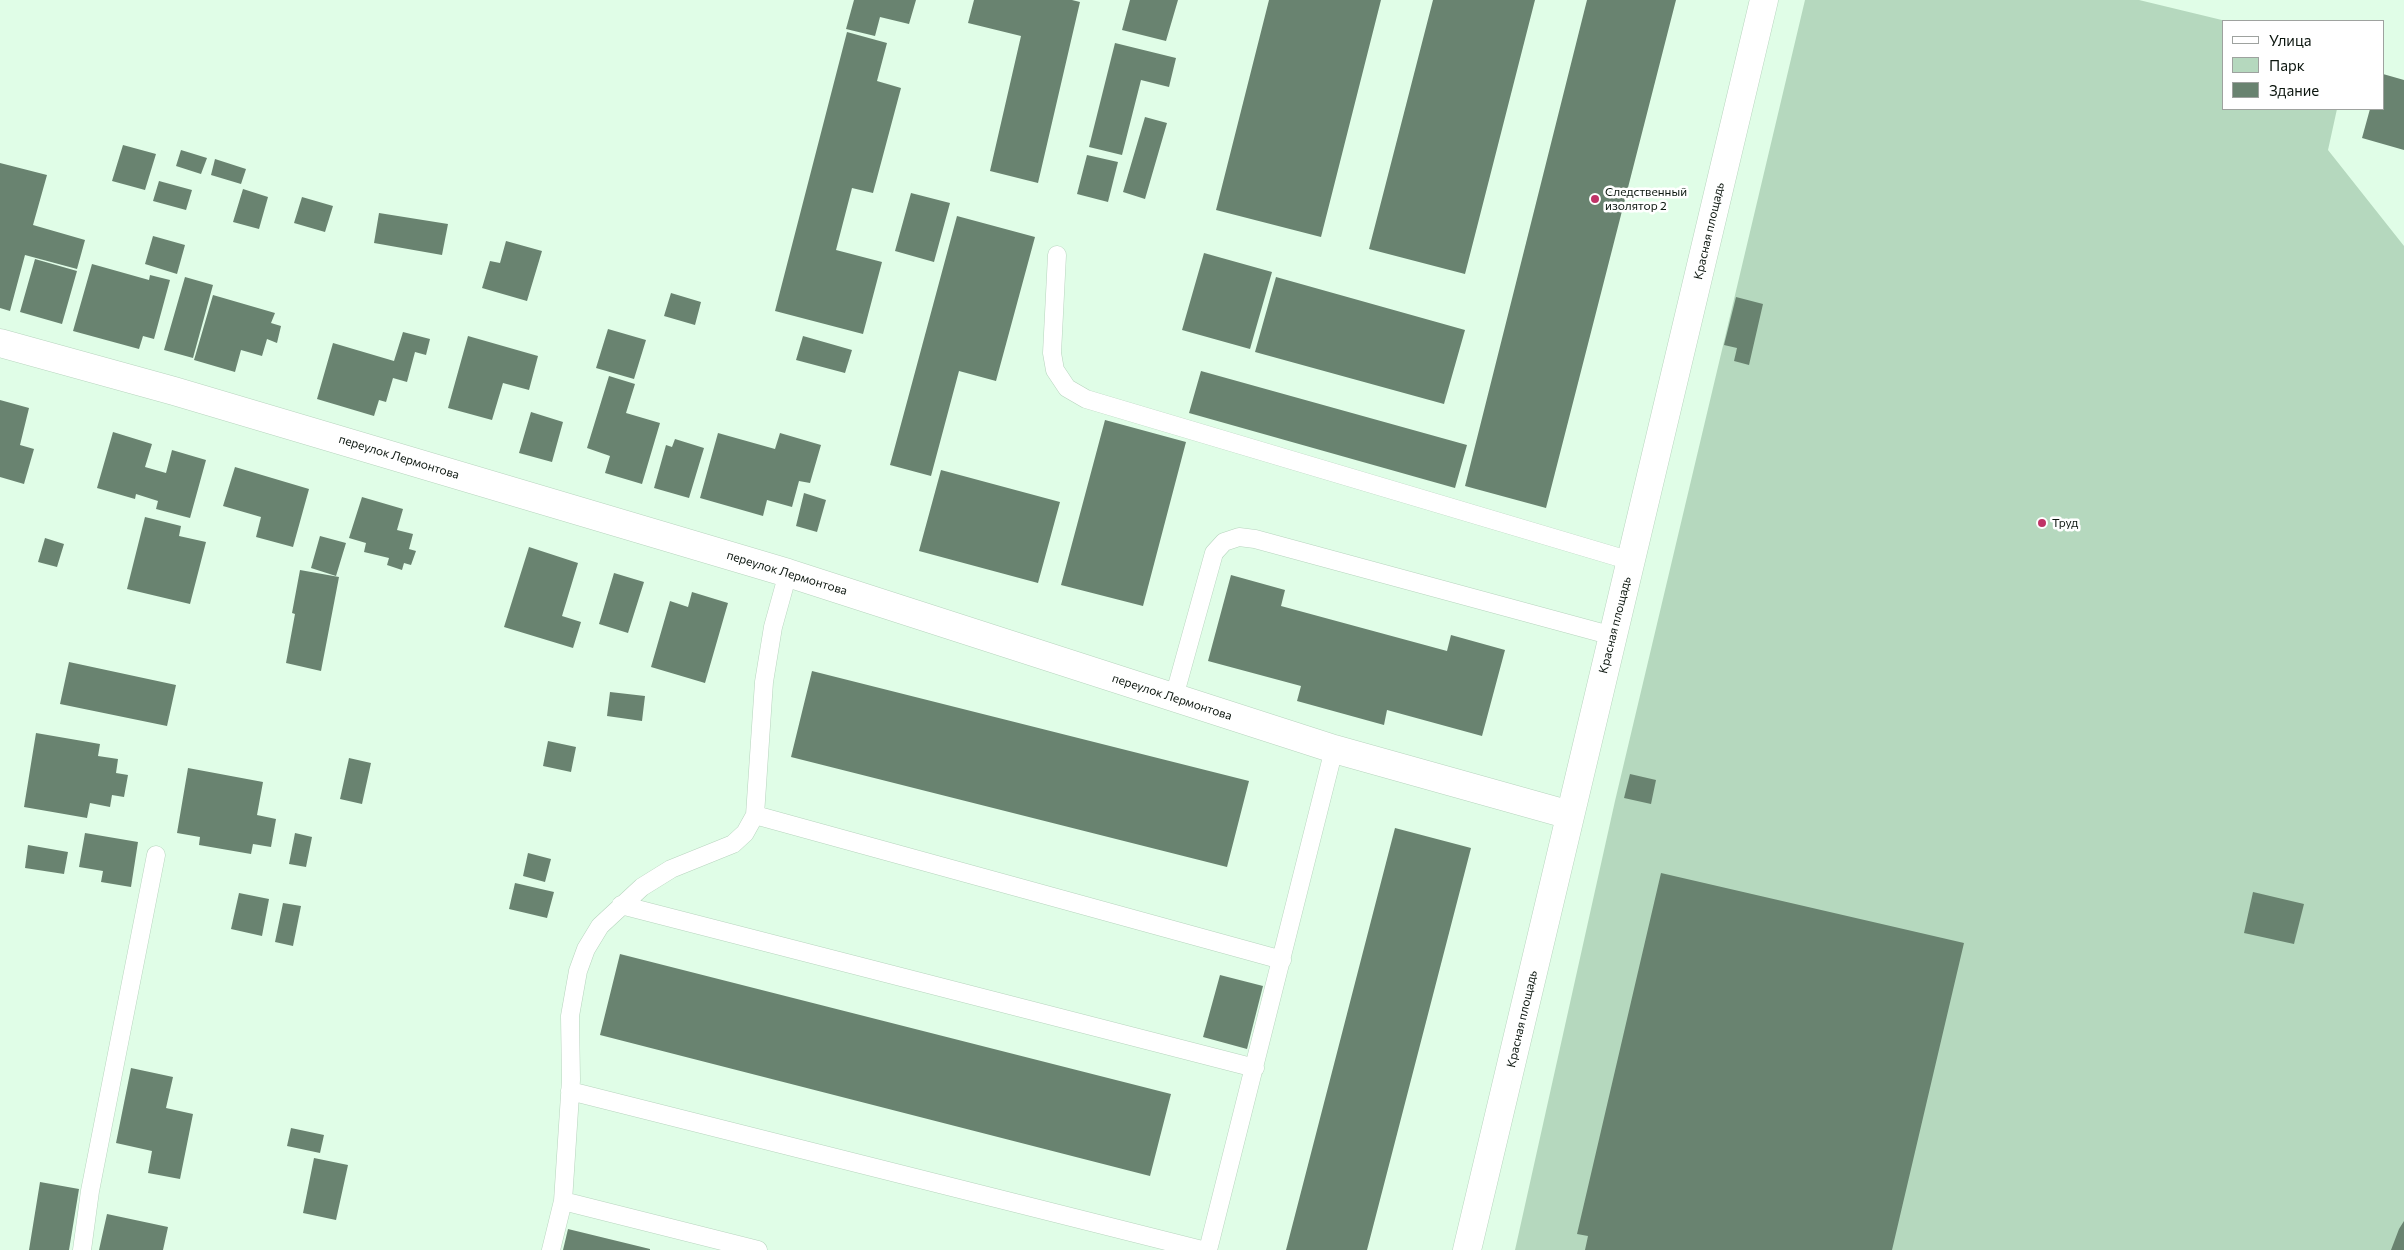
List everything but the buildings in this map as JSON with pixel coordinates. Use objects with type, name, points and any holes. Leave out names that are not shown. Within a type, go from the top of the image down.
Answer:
[{"type":"street","name":"Красная площадь","points":[[1467,1250],[1764,0]]},
{"type":"street","name":"переулок Лермонтова","points":[[0,343],[184,393],[788,573],[1334,749],[1570,815]]},
{"type":"lane","points":[[1057,255],[1052,353],[1056,370],[1067,388],[1086,399],[1631,561]]},
{"type":"lane","points":[[1174,697],[1214,553],[1224,542],[1239,537],[1255,539],[1613,636]]},
{"type":"lane","points":[[551,1250],[563,1201],[570,1091],[570,1016],[578,972],[586,948],[600,926],[621,904],[642,887],[671,869],[733,844],[745,833],[755,815],[764,682],[773,627],[788,573]]},
{"type":"lane","points":[[1208,1250],[1334,749]]},
{"type":"lane","points":[[755,815],[1282,960]]},
{"type":"lane","points":[[82,1250],[90,1191],[156,855]]},
{"type":"lane","points":[[621,904],[1255,1068]]},
{"type":"lane","points":[[570,1091],[1202,1250]]},
{"type":"lane","points":[[563,1201],[758,1250]]},
{"type":"green space","name":"Труд","points":[[1805,0],[2139,0],[2222,20],[2222,110],[2337,110],[2328,150],[2404,246],[2404,1250],[1515,1250],[1615,801]]},
{"type":"place","name":"Следственный изолятор 2","points":[[1595,199]]},
{"type":"place","name":"Труд","points":[[2042,523]]}]
